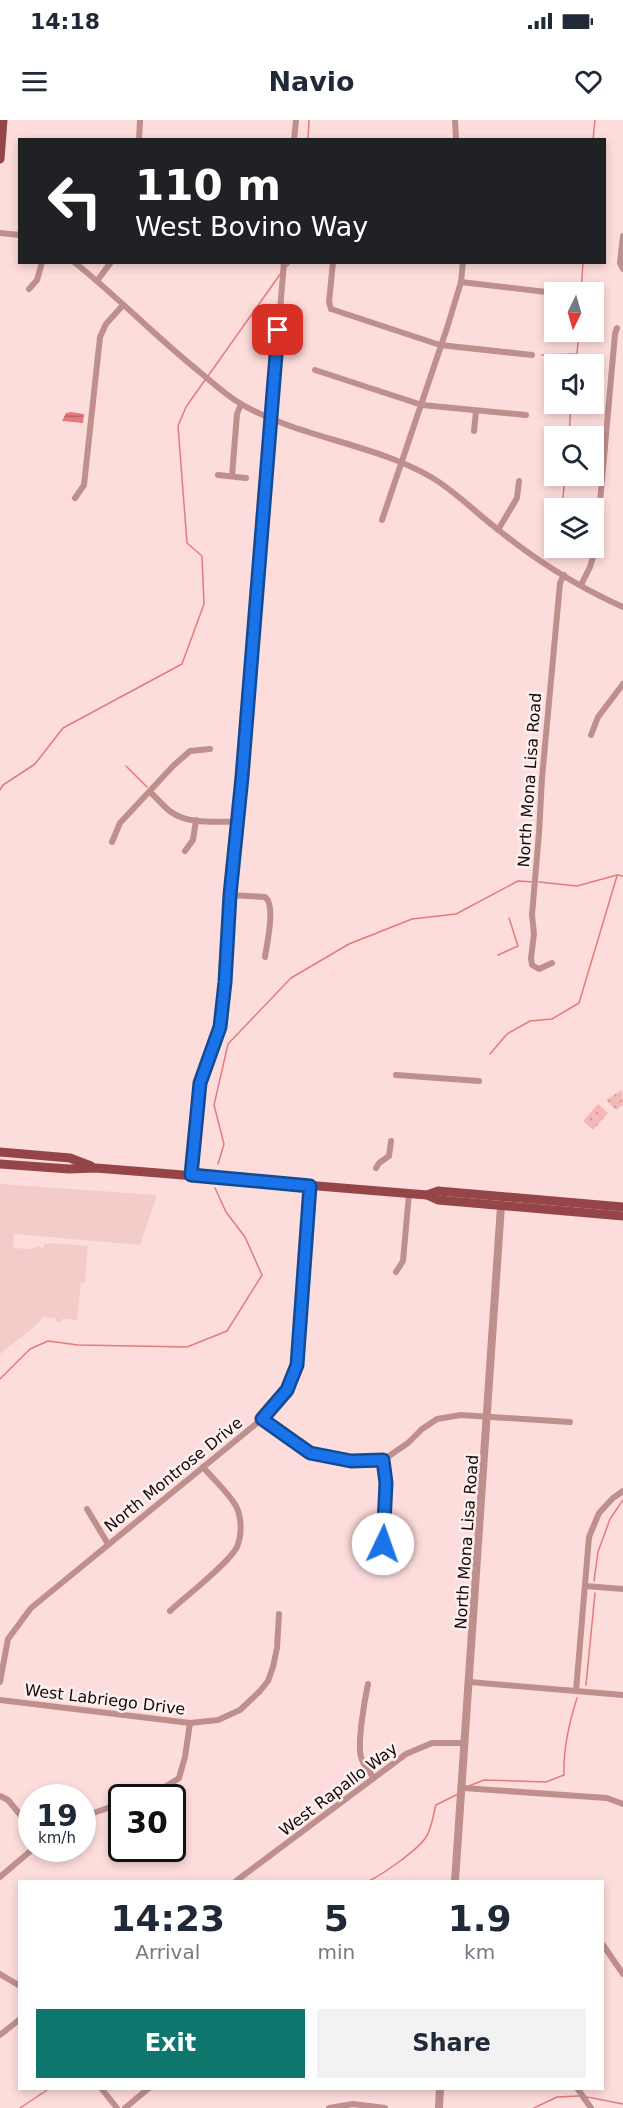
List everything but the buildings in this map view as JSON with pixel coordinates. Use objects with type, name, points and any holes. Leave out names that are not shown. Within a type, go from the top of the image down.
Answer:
[{"type":"main road","points":[[0,159],[3,120]]},
{"type":"main road","points":[[0,1152],[70,1158],[96,1168]]},
{"type":"main road","points":[[0,1164],[191,1175],[427,1195],[438,1200],[623,1216]]},
{"type":"main road","points":[[427,1195],[438,1191],[623,1207]]},
{"type":"street","points":[[139,138],[140,120]]},
{"type":"street","points":[[294,138],[296,120]]},
{"type":"street","points":[[455,120],[456,138]]},
{"type":"street","points":[[0,233],[18,235]]},
{"type":"street","points":[[621,270],[623,236]]},
{"type":"street","points":[[76,264],[181,357],[241,404],[271,419],[402,463],[432,478],[498,530],[564,575],[623,608]]},
{"type":"street","points":[[97,281],[110,264]]},
{"type":"street","points":[[191,1175],[200,1083],[220,1027],[284,264]]},
{"type":"street","points":[[333,264],[330,309],[440,345],[532,355]]},
{"type":"street","points":[[382,520],[461,282],[463,264]]},
{"type":"street","points":[[29,290],[37,280],[43,265]]},
{"type":"street","points":[[461,282],[544,292]]},
{"type":"street","points":[[75,498],[84,485],[100,337],[106,324],[123,305]]},
{"type":"street","points":[[581,585],[596,548],[615,334],[618,326]]},
{"type":"street","points":[[315,370],[422,405],[526,415]]},
{"type":"street","points":[[232,476],[237,414],[241,404]]},
{"type":"street","points":[[474,431],[476,411]]},
{"type":"street","points":[[218,475],[246,478]]},
{"type":"street","points":[[498,530],[517,498],[519,481]]},
{"type":"street","name":"North Mona Lisa Road","points":[[552,963],[539,969],[532,965],[534,934],[532,915],[552,661],[560,583],[564,575]]},
{"type":"street","points":[[591,735],[598,717],[623,684]]},
{"type":"street","points":[[112,842],[120,823],[190,750],[210,749]]},
{"type":"street","points":[[150,792],[178,816],[196,820],[238,822]]},
{"type":"street","points":[[185,851],[193,840],[196,820]]},
{"type":"street","points":[[230,895],[268,899],[271,907],[266,957]]},
{"type":"street","points":[[396,1074],[479,1082]]},
{"type":"street","points":[[376,1168],[389,1156],[391,1141]]},
{"type":"street","name":"North Montrose Drive","points":[[0,1682],[9,1639],[31,1608],[262,1419],[287,1390],[297,1365],[310,1186]]},
{"type":"street","points":[[396,1272],[403,1261],[409,1194]]},
{"type":"street","name":"North Mona Lisa Road","points":[[455,1880],[501,1206]]},
{"type":"street","points":[[262,1419],[310,1453],[351,1461],[383,1460],[437,1419],[461,1415],[570,1422]]},
{"type":"street","points":[[383,1460],[386,1483],[383,1544],[385,1551]]},
{"type":"street","points":[[170,1611],[228,1559],[236,1549],[241,1536],[236,1506],[203,1467]]},
{"type":"street","points":[[576,1691],[588,1545],[593,1525],[605,1506],[623,1491]]},
{"type":"street","points":[[87,1509],[108,1544]]},
{"type":"street","points":[[585,1586],[623,1589]]},
{"type":"street","name":"West Labriego Drive","points":[[0,1700],[190,1723],[218,1719],[240,1710],[268,1681],[277,1648],[279,1614]]},
{"type":"street","points":[[470,1682],[623,1695]]},
{"type":"street","points":[[369,1684],[363,1703],[360,1752],[364,1764],[374,1778]]},
{"type":"street","points":[[170,1784],[179,1778],[190,1723]]},
{"type":"street","name":"West Rapallo Way","points":[[237,1880],[406,1755],[424,1745],[441,1742],[465,1743]]},
{"type":"street","points":[[463,1788],[599,1797],[623,1804]]},
{"type":"street","points":[[0,1796],[8,1800],[18,1812]]},
{"type":"street","points":[[0,1877],[18,1862]]},
{"type":"street","points":[[604,1946],[623,1974]]},
{"type":"street","points":[[0,1974],[18,1985]]},
{"type":"street","points":[[0,2035],[18,2021]]},
{"type":"street","points":[[103,2090],[117,2108]]},
{"type":"street","points":[[125,2108],[147,2090]]},
{"type":"street","points":[[439,2108],[440,2090]]},
{"type":"street","points":[[578,2090],[591,2108]]},
{"type":"street","points":[[329,2108],[353,2104],[385,2108]]},
{"type":"shaded area","points":[[66,413],[84,414],[83,423],[62,421]]},
{"type":"shaded area","points":[[622,1090],[623,1105],[616,1110],[606,1100]]},
{"type":"shaded area","points":[[598,1104],[608,1113],[593,1130],[583,1121]]},
{"type":"shaded area","points":[[0,1184],[157,1195],[140,1245],[14,1234],[13,1248],[31,1249],[40,1246],[43,1248],[44,1244],[52,1243],[88,1246],[85,1283],[81,1283],[77,1320],[62,1319],[61,1322],[56,1321],[56,1318],[44,1317],[0,1354]]},
{"type":"waterway","points":[[308,138],[309,120]]},
{"type":"waterway","points":[[593,138],[595,120]]},
{"type":"waterway","points":[[286,267],[289,264]]},
{"type":"waterway","points":[[582,282],[583,264]]},
{"type":"waterway","points":[[208,376],[281,273]]},
{"type":"waterway","points":[[577,354],[578,342]]},
{"type":"waterway","points":[[0,790],[3,785],[35,764],[63,728],[182,664],[204,604],[202,556],[187,543],[178,426],[186,407],[205,380]]},
{"type":"waterway","points":[[570,414],[570,426]]},
{"type":"waterway","points":[[563,498],[564,486]]},
{"type":"waterway","points":[[126,766],[147,787]]},
{"type":"waterway","points":[[539,882],[577,886],[617,875],[623,876]]},
{"type":"waterway","points":[[490,1054],[507,1034],[530,1021],[552,1019],[579,1003],[617,876]]},
{"type":"waterway","points":[[218,1164],[224,1144],[214,1105],[228,1044],[291,978],[349,944],[412,919],[456,914],[518,881],[534,882]]},
{"type":"waterway","points":[[498,955],[518,946],[509,918]]},
{"type":"waterway","points":[[0,1379],[30,1349],[48,1341],[78,1345],[187,1347],[227,1331],[262,1275],[245,1237],[226,1212],[215,1188]]},
{"type":"waterway","points":[[594,1581],[598,1552],[610,1519],[623,1500]]},
{"type":"waterway","points":[[586,1685],[595,1593]]},
{"type":"waterway","points":[[469,1786],[484,1780],[546,1782],[564,1775],[567,1736],[577,1698]]},
{"type":"waterway","points":[[371,1880],[416,1848],[428,1833],[436,1805],[458,1794]]},
{"type":"waterway","points":[[20,2108],[47,2090]]},
{"type":"waterway","points":[[534,2108],[557,2097],[579,2096]]},
{"type":"waterway","points":[[587,2097],[623,2104]]},
{"type":"route","points":[[278,330],[242,777],[230,895],[225,982],[217,1040],[200,1083],[191,1175],[310,1186],[297,1365],[287,1390],[262,1419],[310,1453],[351,1461],[383,1460],[386,1483],[383,1544]]}]
